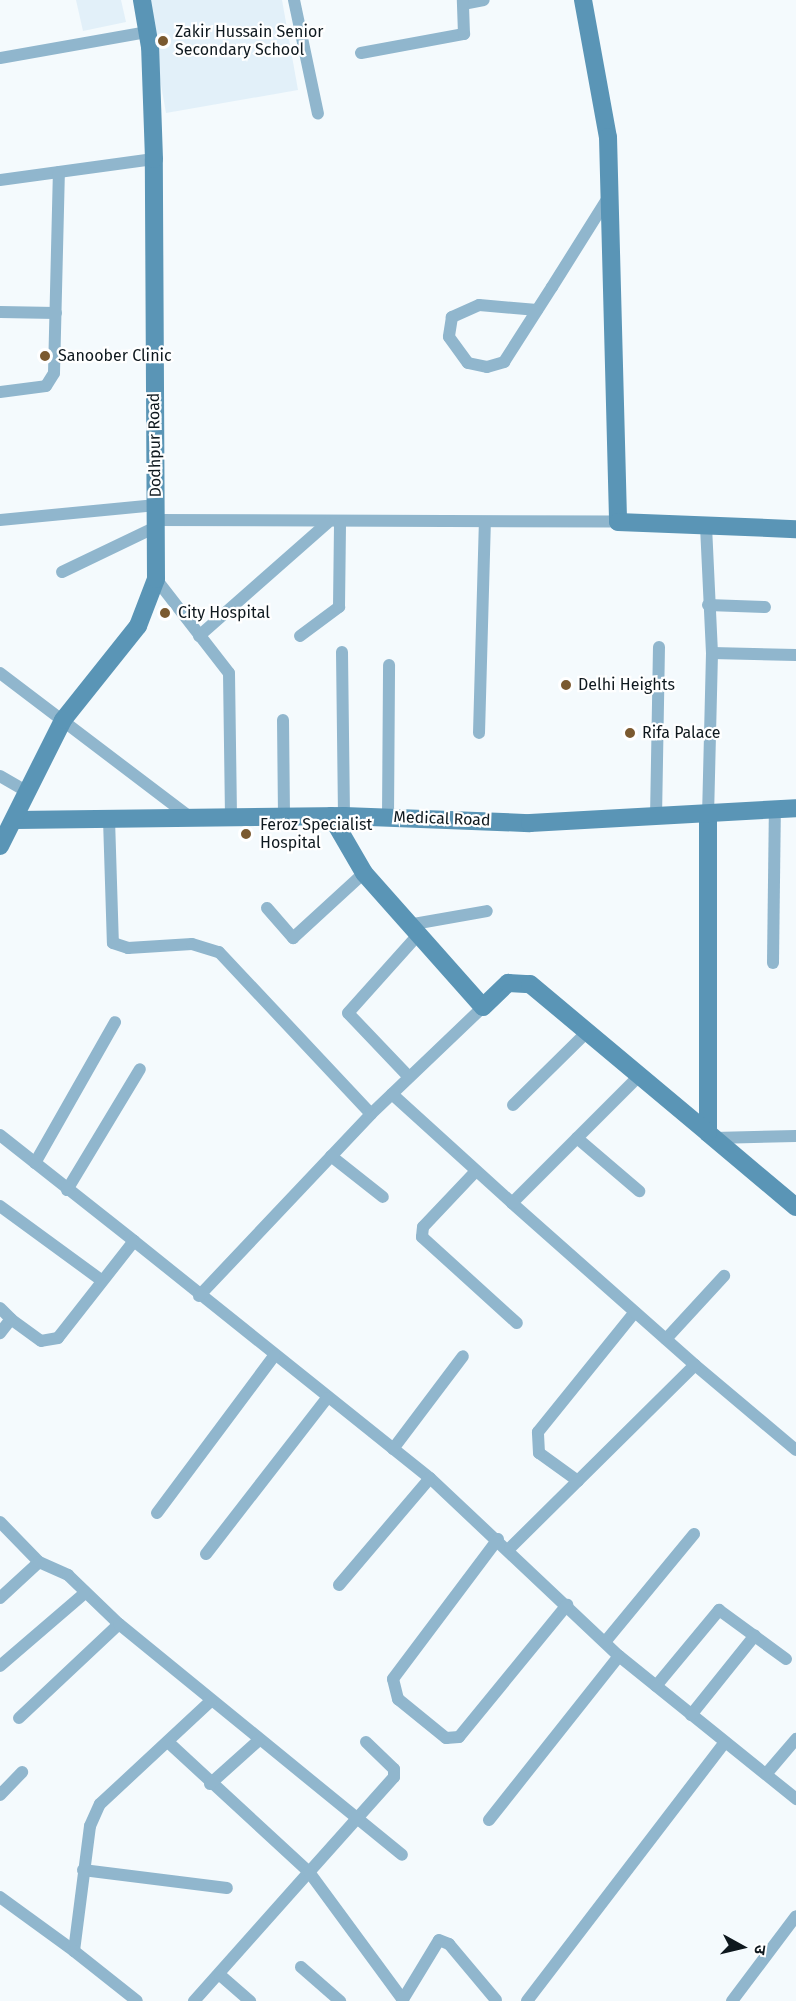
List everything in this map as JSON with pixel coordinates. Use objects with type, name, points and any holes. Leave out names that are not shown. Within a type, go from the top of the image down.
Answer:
[{"type":"street","name":"Dodhpur Road","points":[[0,846],[16,820],[26,791],[63,720],[138,626],[156,579],[154,159],[148,32],[142,0]]},
{"type":"street","points":[[294,0],[318,114]]},
{"type":"street","points":[[361,53],[464,34],[463,2],[484,0]]},
{"type":"street","points":[[583,0],[608,137],[618,522]]},
{"type":"street","points":[[0,58],[148,32]]},
{"type":"street","points":[[0,180],[154,159]]},
{"type":"street","points":[[0,392],[34,390],[52,381],[59,172]]},
{"type":"street","points":[[537,310],[479,305],[452,318],[449,337],[468,363],[487,367],[504,362],[537,310],[609,195]]},
{"type":"street","points":[[0,312],[56,313]]},
{"type":"street","points":[[62,572],[154,518]]},
{"type":"street","points":[[0,520],[154,518],[327,523],[618,522],[796,529]]},
{"type":"street","points":[[479,733],[485,522]]},
{"type":"street","points":[[199,636],[327,523]]},
{"type":"street","points":[[300,636],[339,607],[340,523]]},
{"type":"street","points":[[706,526],[712,653],[708,815],[711,1136]]},
{"type":"street","points":[[156,579],[229,673],[231,816]]},
{"type":"street","points":[[708,604],[765,607]]},
{"type":"street","points":[[656,818],[658,647]]},
{"type":"street","points":[[342,652],[338,816],[364,873],[483,1007]]},
{"type":"street","points":[[712,653],[796,655]]},
{"type":"street","points":[[388,817],[389,665]]},
{"type":"street","points":[[0,673],[190,817]]},
{"type":"street","points":[[283,720],[284,816]]},
{"type":"street","points":[[0,776],[26,791]]},
{"type":"street","name":"Medical Road","points":[[16,820],[338,816],[530,823],[656,818],[796,808]]},
{"type":"street","points":[[773,963],[776,810]]},
{"type":"street","points":[[109,819],[113,943],[128,948],[192,944],[219,952],[371,1114]]},
{"type":"street","points":[[267,908],[293,938],[364,873]]},
{"type":"street","points":[[409,1077],[348,1013],[413,930],[487,911]]},
{"type":"street","points":[[199,1296],[371,1114],[508,983],[520,980],[587,1032],[796,1207]]},
{"type":"street","points":[[35,1163],[115,1022]]},
{"type":"street","points":[[513,1105],[587,1032]]},
{"type":"street","points":[[67,1190],[140,1069]]},
{"type":"street","points":[[512,1203],[640,1076]]},
{"type":"street","points":[[392,1094],[695,1365],[796,1450]]},
{"type":"street","points":[[0,1135],[274,1356],[430,1478],[510,1548],[620,1656],[724,1743],[767,1773],[796,1799]]},
{"type":"street","points":[[711,1136],[796,1136]]},
{"type":"street","points":[[577,1138],[639,1191]]},
{"type":"street","points":[[331,1156],[383,1197]]},
{"type":"street","points":[[476,1171],[423,1227],[422,1238],[517,1323]]},
{"type":"street","points":[[0,1206],[101,1280]]},
{"type":"street","points":[[0,1308],[11,1319],[51,1343],[134,1242]]},
{"type":"street","points":[[666,1339],[724,1275]]},
{"type":"street","points":[[578,1480],[539,1453],[537,1432],[635,1312]]},
{"type":"street","points":[[0,1333],[11,1319]]},
{"type":"street","points":[[157,1513],[274,1356]]},
{"type":"street","points":[[393,1449],[463,1356]]},
{"type":"street","points":[[510,1548],[695,1365]]},
{"type":"street","points":[[206,1554],[327,1398]]},
{"type":"street","points":[[339,1585],[430,1478]]},
{"type":"street","points":[[0,1522],[39,1562],[68,1575],[119,1624],[402,1855]]},
{"type":"street","points":[[605,1642],[694,1534]]},
{"type":"street","points":[[498,1539],[393,1679],[398,1699],[446,1737],[459,1737],[567,1605]]},
{"type":"street","points":[[0,1598],[39,1562]]},
{"type":"street","points":[[0,1666],[86,1593]]},
{"type":"street","points":[[656,1686],[719,1610],[786,1659]]},
{"type":"street","points":[[19,1718],[119,1624]]},
{"type":"street","points":[[691,1715],[755,1635]]},
{"type":"street","points":[[489,1820],[620,1656]]},
{"type":"street","points":[[74,1951],[83,1870],[100,1804],[211,1701]]},
{"type":"street","points":[[767,1773],[796,1739]]},
{"type":"street","points":[[210,1784],[259,1740]]},
{"type":"street","points":[[168,1742],[210,1784],[309,1872],[402,2000],[439,1940],[449,1944],[496,2001]]},
{"type":"street","points":[[194,2001],[220,1975],[395,1772],[366,1742]]},
{"type":"street","points":[[527,2001],[724,1743]]},
{"type":"street","points":[[0,1795],[22,1772]]},
{"type":"street","points":[[83,1870],[227,1888]]},
{"type":"street","points":[[0,1897],[137,2001]]},
{"type":"street","points":[[732,2001],[796,1916]]},
{"type":"street","points":[[301,1967],[340,2001]]},
{"type":"street","points":[[220,1975],[250,2001]]},
{"type":"shaded area","points":[[76,0],[121,0],[126,22],[83,31]]},
{"type":"shaded area","points":[[146,0],[282,0],[298,90],[166,113]]},
{"type":"place","name":"Zakir Hussain Senior Secondary School","points":[[163,41]]},
{"type":"place","name":"Sanoober Clinic","points":[[45,356]]},
{"type":"place","name":"City Hospital","points":[[165,613]]},
{"type":"place","name":"Delhi Heights","points":[[566,685]]},
{"type":"place","name":"Rifa Palace","points":[[630,733]]},
{"type":"place","name":"Feroz Specialist Hospital","points":[[246,834]]}]
